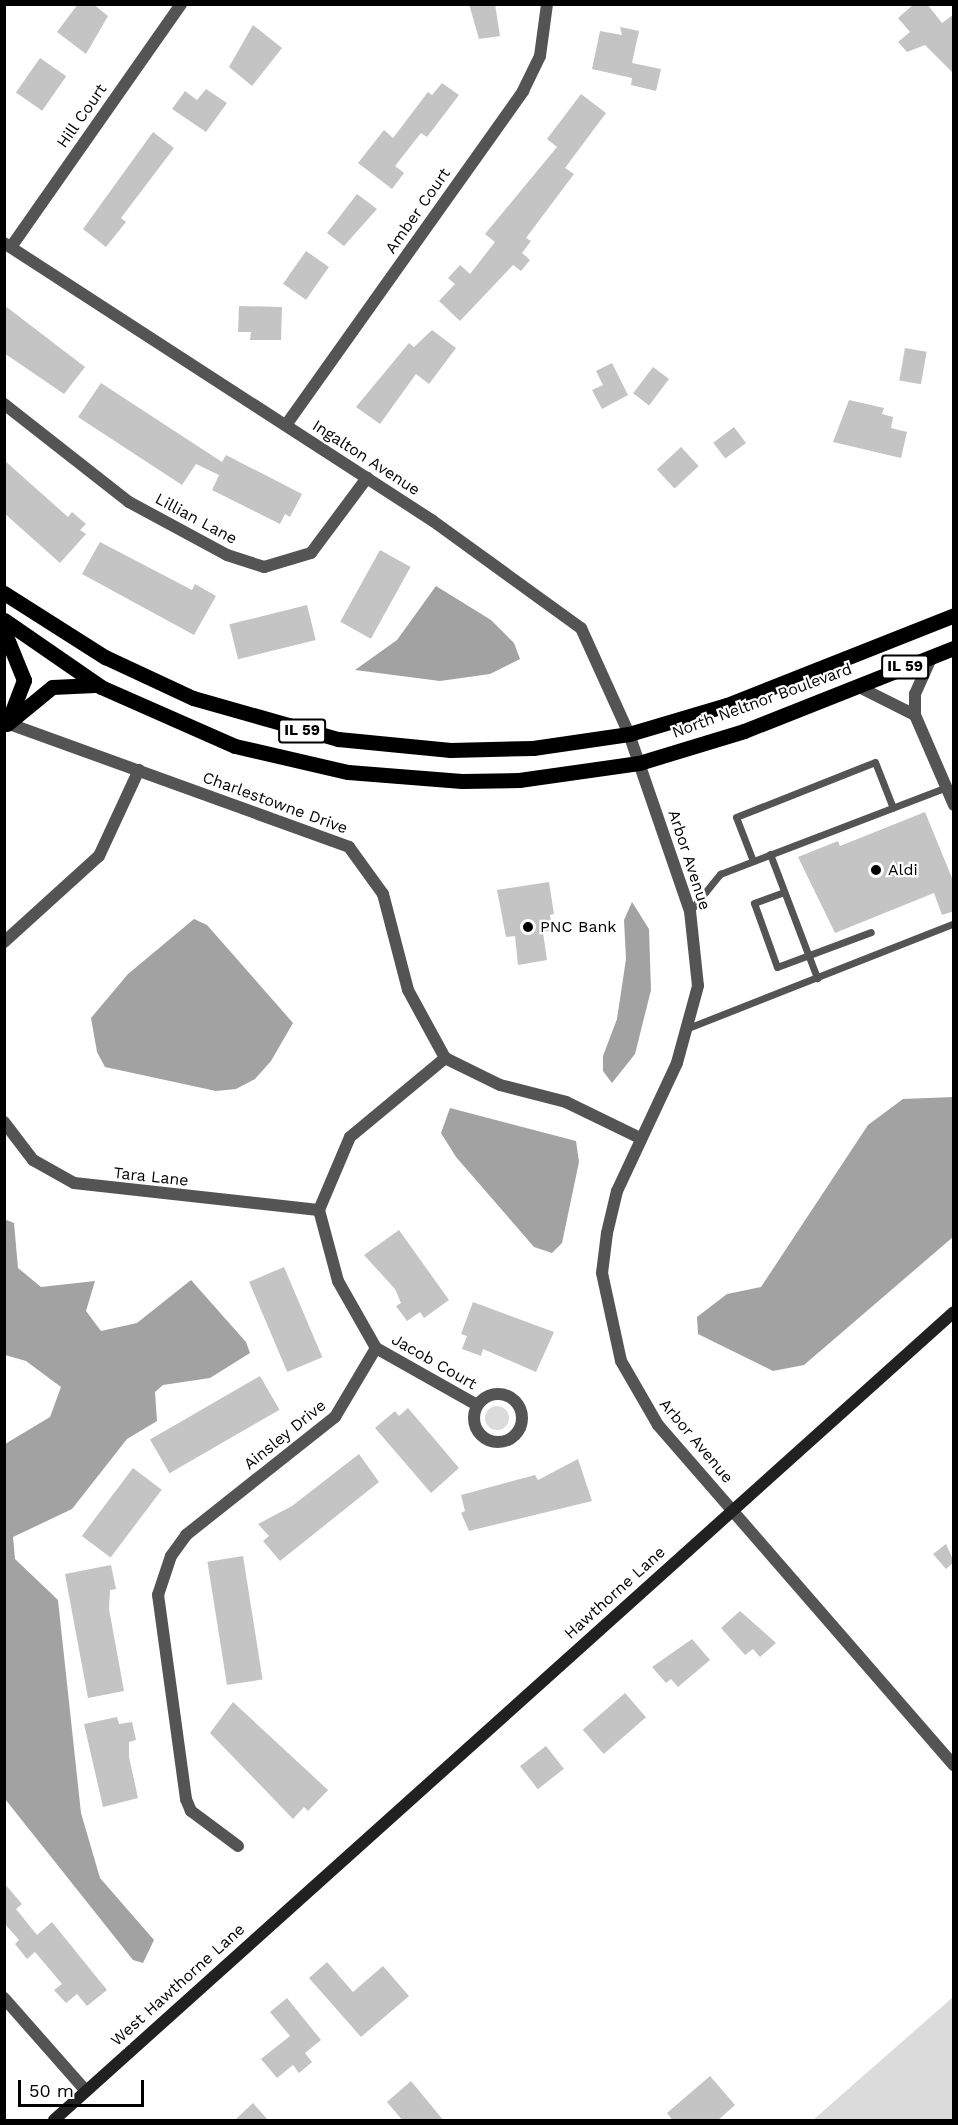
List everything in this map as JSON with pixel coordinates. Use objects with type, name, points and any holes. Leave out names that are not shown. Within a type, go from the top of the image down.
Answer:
[{"type":"main road","name":"North Neltnor Boulevard","points":[[4,593],[135,673],[285,727],[399,748],[450,750],[533,748],[629,735],[726,705],[954,615]]},
{"type":"main road","name":"North Neltnor Boulevard","points":[[4,620],[101,687],[235,746],[348,772],[422,780],[519,780],[639,763],[744,731],[954,648]]},
{"type":"main road","points":[[4,631],[24,680],[5,724]]},
{"type":"main road","points":[[5,724],[52,687],[101,687]]},
{"type":"street","name":"Hill Court","points":[[8,245],[181,4]]},
{"type":"street","name":"Amber Court","points":[[286,425],[523,91],[540,56],[547,4]]},
{"type":"street","name":"Ingalton Avenue","points":[[8,245],[367,478],[581,628],[629,735],[639,763]]},
{"type":"street","name":"Lillian Lane","points":[[4,404],[129,502],[227,555],[264,567],[311,553],[367,478]]},
{"type":"street","points":[[932,656],[915,694],[915,715],[954,805]]},
{"type":"street","points":[[857,686],[915,715]]},
{"type":"street","name":"Charlestowne Drive","points":[[5,724],[139,770],[349,847],[383,894],[408,990],[445,1058]]},
{"type":"street","name":"Arbor Avenue","points":[[639,763],[690,911],[698,986],[688,1028],[640,1138],[607,1233],[602,1273],[610,1326],[640,1400],[954,1765]]},
{"type":"street","points":[[4,942],[99,856],[139,770]]},
{"type":"street","points":[[376,1348],[331,1263],[319,1210],[350,1137],[445,1058],[500,1085],[566,1102],[640,1138]]},
{"type":"street","name":"Tara Lane","points":[[4,1122],[33,1160],[74,1183],[319,1210]]},
{"type":"street","name":"Hawthorne Lane","points":[[298,1899],[954,1312]]},
{"type":"street","name":"Jacob Court","points":[[376,1348],[477,1405]]},
{"type":"street","name":"Ainsley Drive","points":[[238,1846],[191,1811],[186,1799],[158,1595],[171,1556],[186,1535],[335,1417],[376,1348]]},
{"type":"street","points":[[490,1395],[506,1395],[519,1406],[519,1430],[508,1440],[485,1439],[475,1428],[477,1405],[490,1395]]},
{"type":"street","name":"West Hawthorne Lane","points":[[54,2121],[298,1899]]},
{"type":"street","points":[[4,1998],[86,2091]]},
{"type":"lane","points":[[753,861],[736,817],[875,762],[893,808]]},
{"type":"lane","points":[[690,911],[720,873],[946,787]]},
{"type":"lane","points":[[770,854],[817,978]]},
{"type":"lane","points":[[784,892],[754,903],[777,967],[871,932]]},
{"type":"lane","points":[[688,1028],[954,923]]},
{"type":"shaded area","points":[[436,586],[491,620],[514,643],[520,659],[490,674],[440,681],[355,670],[397,640]]},
{"type":"shaded area","points":[[632,902],[649,929],[651,990],[635,1054],[612,1083],[603,1071],[603,1056],[617,1019],[626,959],[624,920]]},
{"type":"shaded area","points":[[194,919],[207,925],[293,1023],[271,1061],[255,1079],[236,1089],[216,1091],[105,1067],[97,1052],[91,1018],[128,974]]},
{"type":"shaded area","points":[[953,1097],[953,1237],[804,1365],[773,1371],[698,1334],[697,1317],[727,1294],[761,1287],[868,1125],[903,1099]]},
{"type":"shaded area","points":[[450,1108],[576,1141],[579,1162],[562,1243],[552,1253],[534,1247],[456,1157],[441,1133]]},
{"type":"shaded area","points":[[4,1219],[14,1223],[18,1268],[41,1287],[95,1281],[86,1311],[101,1331],[137,1323],[191,1280],[246,1342],[250,1353],[210,1378],[163,1385],[155,1392],[157,1421],[127,1439],[72,1509],[13,1537],[15,1559],[58,1600],[81,1813],[100,1878],[154,1940],[143,1963],[133,1960],[5,1799],[5,1444],[50,1417],[61,1387],[26,1361],[5,1355]]},
{"type":"shaded area","points":[[497,1406],[502,1407],[508,1413],[508,1423],[502,1429],[497,1430],[492,1429],[486,1423],[485,1418],[486,1413],[492,1407]]},
{"type":"shaded area","points":[[953,1997],[953,2120],[813,2120]]},
{"type":"building","points":[[78,4],[93,4],[108,16],[86,54],[57,32]]},
{"type":"building","points":[[469,4],[495,4],[500,36],[479,39]]},
{"type":"building","points":[[914,4],[927,4],[942,23],[954,14],[954,74],[925,45],[907,52],[898,42],[910,32],[898,18]]},
{"type":"building","points":[[253,25],[282,48],[252,86],[229,67]]},
{"type":"building","points":[[620,27],[639,31],[632,63],[661,69],[656,91],[631,85],[632,78],[592,69],[600,31],[622,35]]},
{"type":"building","points":[[40,58],[66,76],[42,111],[16,92]]},
{"type":"building","points":[[442,83],[459,95],[427,137],[421,133],[395,166],[404,173],[392,189],[358,163],[384,130],[393,138],[428,92],[432,95]]},
{"type":"building","points":[[206,89],[227,103],[206,132],[172,109],[185,91],[197,100]]},
{"type":"building","points":[[581,94],[606,113],[565,168],[574,174],[526,238],[531,241],[522,253],[530,260],[521,271],[513,265],[460,321],[439,301],[455,284],[448,278],[460,265],[470,274],[495,242],[485,234],[557,147],[547,139]]},
{"type":"building","points":[[153,132],[174,148],[121,218],[126,222],[106,247],[83,229]]},
{"type":"building","points":[[357,194],[377,209],[344,246],[327,233]]},
{"type":"building","points":[[306,251],[329,267],[306,300],[283,284]]},
{"type":"building","points":[[4,305],[85,367],[64,394],[4,353]]},
{"type":"building","points":[[239,306],[282,307],[281,340],[250,340],[251,332],[238,332]]},
{"type":"building","points":[[432,330],[456,348],[429,384],[416,374],[380,424],[356,407],[409,343],[414,347]]},
{"type":"building","points":[[905,348],[927,352],[921,384],[899,380]]},
{"type":"building","points":[[612,363],[628,395],[602,409],[592,390],[603,385],[596,371]]},
{"type":"building","points":[[653,367],[669,379],[649,405],[633,393]]},
{"type":"building","points":[[101,383],[222,462],[226,455],[302,494],[290,517],[285,514],[280,524],[212,490],[219,475],[196,464],[182,485],[78,417]]},
{"type":"building","points":[[849,400],[884,408],[882,414],[893,417],[891,428],[907,432],[901,458],[833,442]]},
{"type":"building","points":[[734,427],[746,443],[725,459],[713,443]]},
{"type":"building","points":[[681,447],[699,466],[675,489],[657,470]]},
{"type":"building","points":[[4,460],[68,517],[72,512],[86,524],[80,530],[86,534],[60,563],[4,513]]},
{"type":"building","points":[[100,542],[192,590],[195,584],[216,596],[194,635],[82,574]]},
{"type":"building","points":[[380,550],[411,567],[371,639],[340,622]]},
{"type":"building","points":[[307,605],[316,640],[238,659],[229,624]]},
{"type":"building","name":"Aldi","points":[[925,812],[954,883],[954,911],[942,915],[934,893],[835,933],[798,857],[838,841],[840,846]]},
{"type":"building","name":"PNC Bank","points":[[549,882],[554,914],[550,915],[553,930],[543,932],[547,960],[518,965],[515,936],[506,937],[497,890]]},
{"type":"building","points":[[399,1230],[449,1300],[424,1318],[420,1312],[407,1321],[396,1306],[401,1303],[395,1289],[364,1255]]},
{"type":"building","points":[[284,1267],[322,1357],[287,1372],[249,1282]]},
{"type":"building","points":[[473,1302],[554,1332],[536,1372],[483,1349],[481,1356],[462,1349],[467,1336],[461,1334]]},
{"type":"building","points":[[260,1376],[280,1410],[170,1473],[150,1440]]},
{"type":"building","points":[[408,1408],[459,1468],[431,1493],[375,1428],[395,1411],[399,1416]]},
{"type":"building","points":[[359,1454],[379,1482],[280,1561],[263,1541],[269,1536],[258,1524],[292,1506]]},
{"type":"building","points":[[578,1459],[592,1501],[469,1531],[461,1513],[465,1511],[461,1495],[535,1475],[538,1480]]},
{"type":"building","points":[[133,1468],[162,1490],[111,1558],[82,1536]]},
{"type":"building","points":[[946,1544],[954,1562],[946,1569],[933,1554]]},
{"type":"building","points":[[243,1556],[263,1679],[227,1685],[207,1562]]},
{"type":"building","points":[[111,1565],[116,1589],[110,1590],[109,1609],[124,1691],[88,1698],[65,1574]]},
{"type":"building","points":[[740,1611],[776,1643],[760,1657],[753,1649],[745,1655],[721,1628]]},
{"type":"building","points":[[692,1639],[710,1660],[678,1687],[671,1679],[666,1683],[652,1667]]},
{"type":"building","points":[[625,1693],[646,1717],[604,1754],[583,1730]]},
{"type":"building","points":[[233,1702],[328,1790],[308,1811],[304,1807],[293,1819],[210,1733]]},
{"type":"building","points":[[117,1717],[119,1724],[132,1722],[136,1740],[129,1742],[129,1757],[138,1798],[103,1807],[84,1724]]},
{"type":"building","points":[[546,1746],[564,1769],[538,1789],[520,1766]]},
{"type":"building","points":[[4,1883],[22,1904],[16,1909],[37,1935],[52,1922],[107,1990],[87,2006],[77,1994],[66,2003],[54,1990],[62,1984],[35,1952],[27,1959],[15,1944],[19,1940],[4,1923]]},
{"type":"building","points":[[327,1962],[353,1992],[383,1966],[409,1996],[361,2037],[309,1978]]},
{"type":"building","points":[[287,1998],[321,2040],[305,2053],[312,2062],[299,2073],[293,2065],[277,2078],[261,2059],[290,2036],[270,2012]]},
{"type":"building","points":[[710,2076],[735,2105],[717,2121],[673,2121],[667,2113]]},
{"type":"building","points":[[411,2081],[444,2121],[403,2121],[387,2102]]},
{"type":"building","points":[[253,2103],[269,2121],[234,2121]]},
{"type":"place","name":"Aldi","points":[[876,870]]},
{"type":"place","name":"PNC Bank","points":[[528,927]]}]
